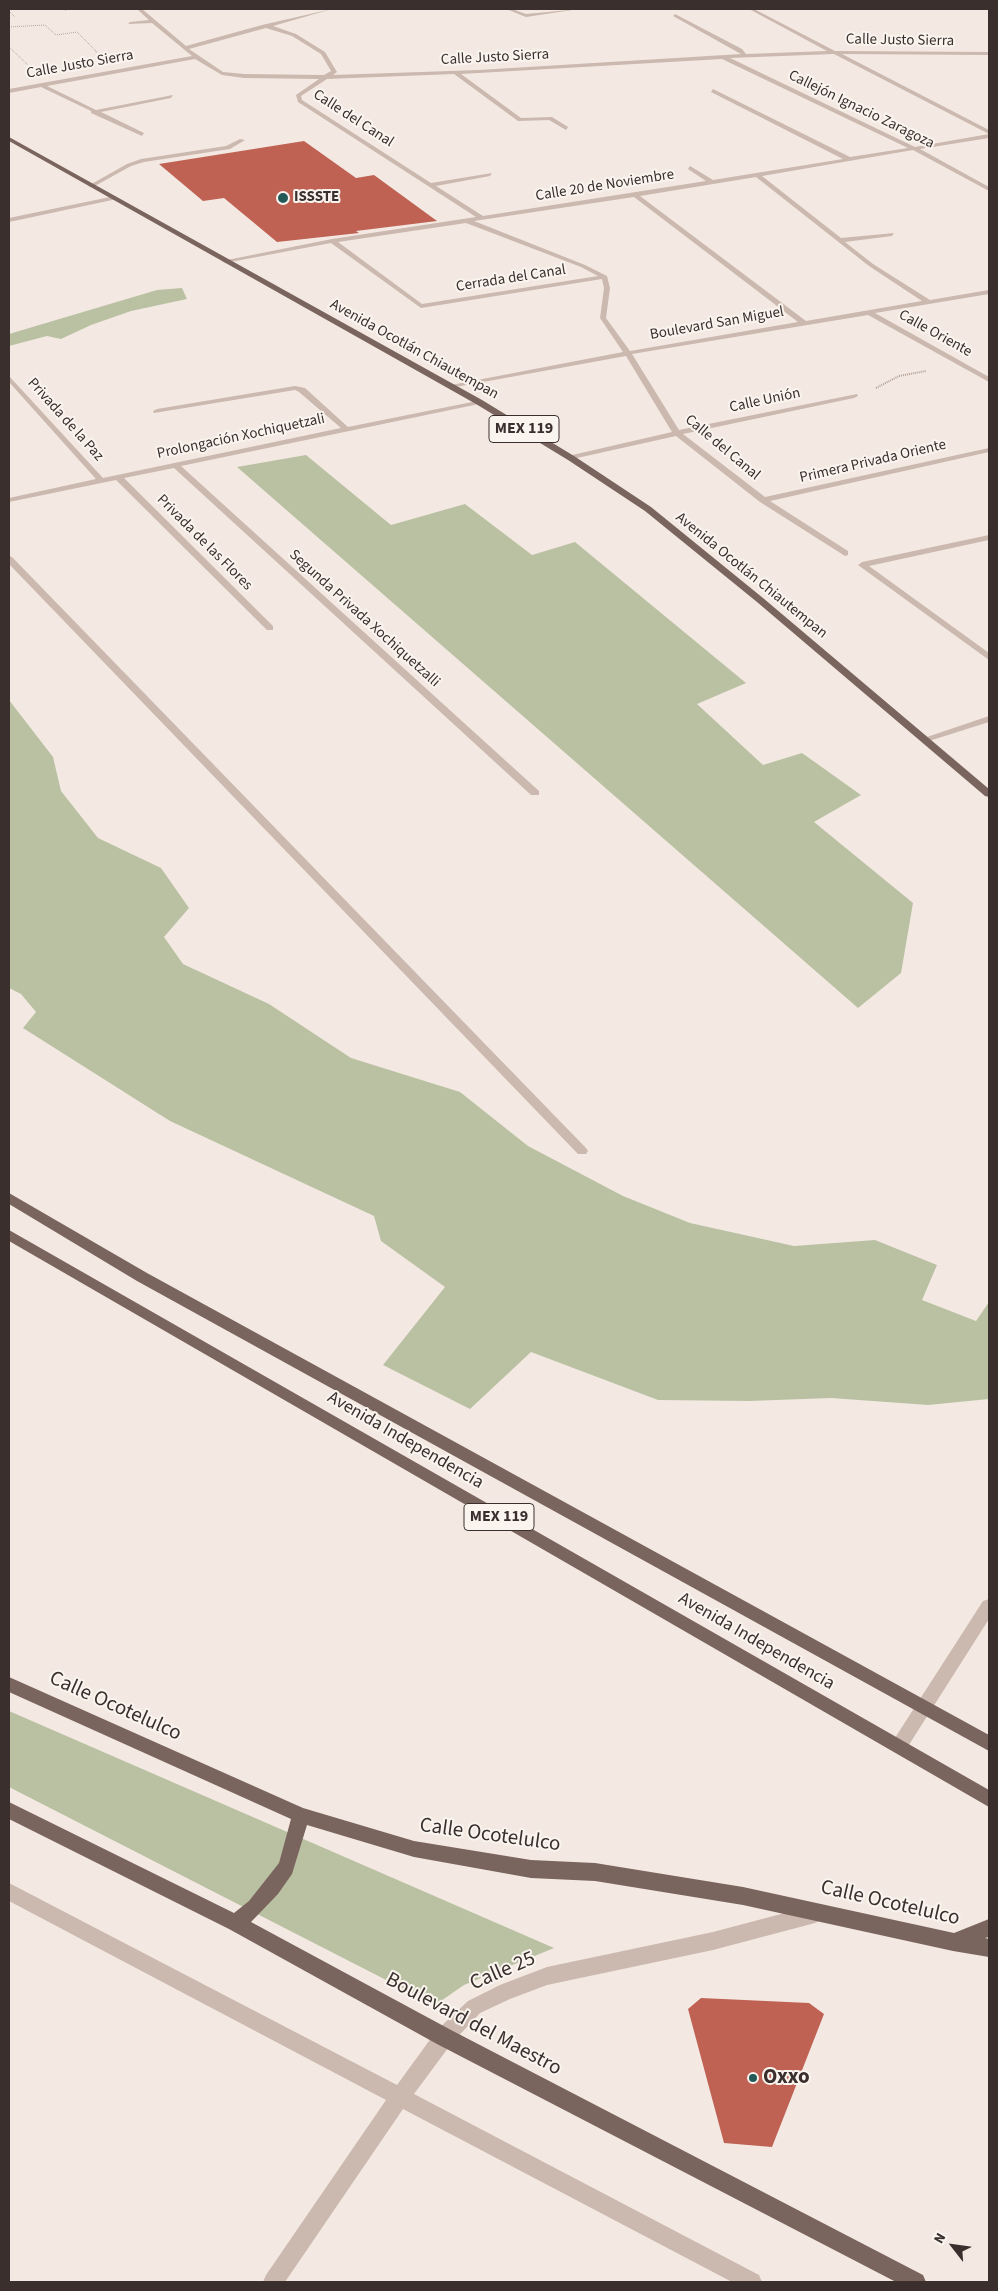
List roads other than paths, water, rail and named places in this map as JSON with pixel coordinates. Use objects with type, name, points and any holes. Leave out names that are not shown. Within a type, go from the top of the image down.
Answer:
[{"type":"main road","name":"Avenida Ocotlán Chiautempan","points":[[9,139],[479,402],[571,458],[648,510],[760,600],[989,794]]},
{"type":"main road","name":"Avenida Independencia","points":[[9,1198],[142,1276],[989,1743]]},
{"type":"main road","name":"Avenida Independencia","points":[[9,1235],[989,1799]]},
{"type":"main road","name":"Calle Ocotelulco","points":[[9,1684],[301,1816],[414,1849],[531,1869],[595,1872],[743,1896],[953,1942],[989,1948]]},
{"type":"main road","name":"Boulevard del Maestro","points":[[9,1810],[235,1923],[444,2037],[916,2282]]},
{"type":"main road","points":[[235,1923],[255,1907],[286,1868],[301,1816]]},
{"type":"main road","points":[[953,1942],[989,1928]]},
{"type":"street","points":[[139,9],[196,57]]},
{"type":"street","points":[[186,48],[330,9]]},
{"type":"street","points":[[508,9],[526,16],[577,9]]},
{"type":"street","points":[[751,9],[989,134]]},
{"type":"street","points":[[760,13],[766,9]]},
{"type":"street","points":[[675,15],[740,50],[744,55]]},
{"type":"street","points":[[130,23],[154,21]]},
{"type":"street","name":"Calle del Canal","points":[[264,26],[280,29],[294,35],[323,53],[334,72],[298,96],[300,101],[481,218]]},
{"type":"street","name":"Calle Justo Sierra","points":[[9,91],[196,57],[222,73],[233,75],[324,77],[479,72],[744,55],[989,53]]},
{"type":"street","name":"Callejón Ignacio Zaragoza","points":[[721,56],[913,148],[989,189]]},
{"type":"street","points":[[466,66],[479,72]]},
{"type":"street","points":[[456,73],[520,120],[550,118],[566,128]]},
{"type":"street","points":[[40,85],[142,134]]},
{"type":"street","points":[[713,91],[848,159]]},
{"type":"street","points":[[93,112],[172,96]]},
{"type":"street","name":"Calle 20 de Noviembre","points":[[226,261],[332,241],[635,195],[989,134]]},
{"type":"street","points":[[91,186],[129,165],[144,160],[228,148],[242,140]]},
{"type":"street","points":[[690,168],[710,181]]},
{"type":"street","points":[[431,186],[490,174]]},
{"type":"street","points":[[756,174],[842,240],[871,265],[928,302]]},
{"type":"street","points":[[635,195],[804,323]]},
{"type":"street","points":[[9,220],[115,198]]},
{"type":"street","points":[[465,220],[584,266],[605,277]]},
{"type":"street","points":[[842,240],[892,234]]},
{"type":"street","name":"Cerrada del Canal","points":[[332,241],[421,306],[605,277]]},
{"type":"street","name":"Calle del Canal","points":[[605,277],[607,288],[603,318],[628,353],[677,433],[763,500],[845,554]]},
{"type":"street","name":"Boulevard San Miguel","points":[[450,386],[628,353],[989,292]]},
{"type":"street","name":"Calle Oriente","points":[[868,312],[989,380]]},
{"type":"street","name":"Privada de la Paz","points":[[9,378],[102,480]]},
{"type":"street","points":[[157,411],[295,388],[302,390],[346,429]]},
{"type":"street","name":"Calle Unión","points":[[571,458],[677,433],[854,396]]},
{"type":"street","name":"Prolongación Xochiquetzali","points":[[9,500],[479,402]]},
{"type":"street","name":"Primera Privada Oriente","points":[[763,500],[989,450]]},
{"type":"street","name":"Segunda Privada Xochiquetzalli","points":[[175,465],[535,793]]},
{"type":"street","name":"Privada de las Flores","points":[[118,478],[270,628]]},
{"type":"street","points":[[989,538],[862,565],[989,657]]},
{"type":"street","points":[[9,559],[582,1151]]},
{"type":"street","points":[[926,739],[989,718]]},
{"type":"street","points":[[899,1746],[989,1606]]},
{"type":"street","points":[[9,1892],[752,2282]]},
{"type":"street","name":"Calle 25","points":[[274,2282],[400,2097],[444,2037],[474,2007],[506,1991],[547,1976],[713,1941],[822,1912]]},
{"type":"place","name":"ISSSTE","points":[[283,198]]},
{"type":"place","name":"Oxxo","points":[[753,2078]]}]
